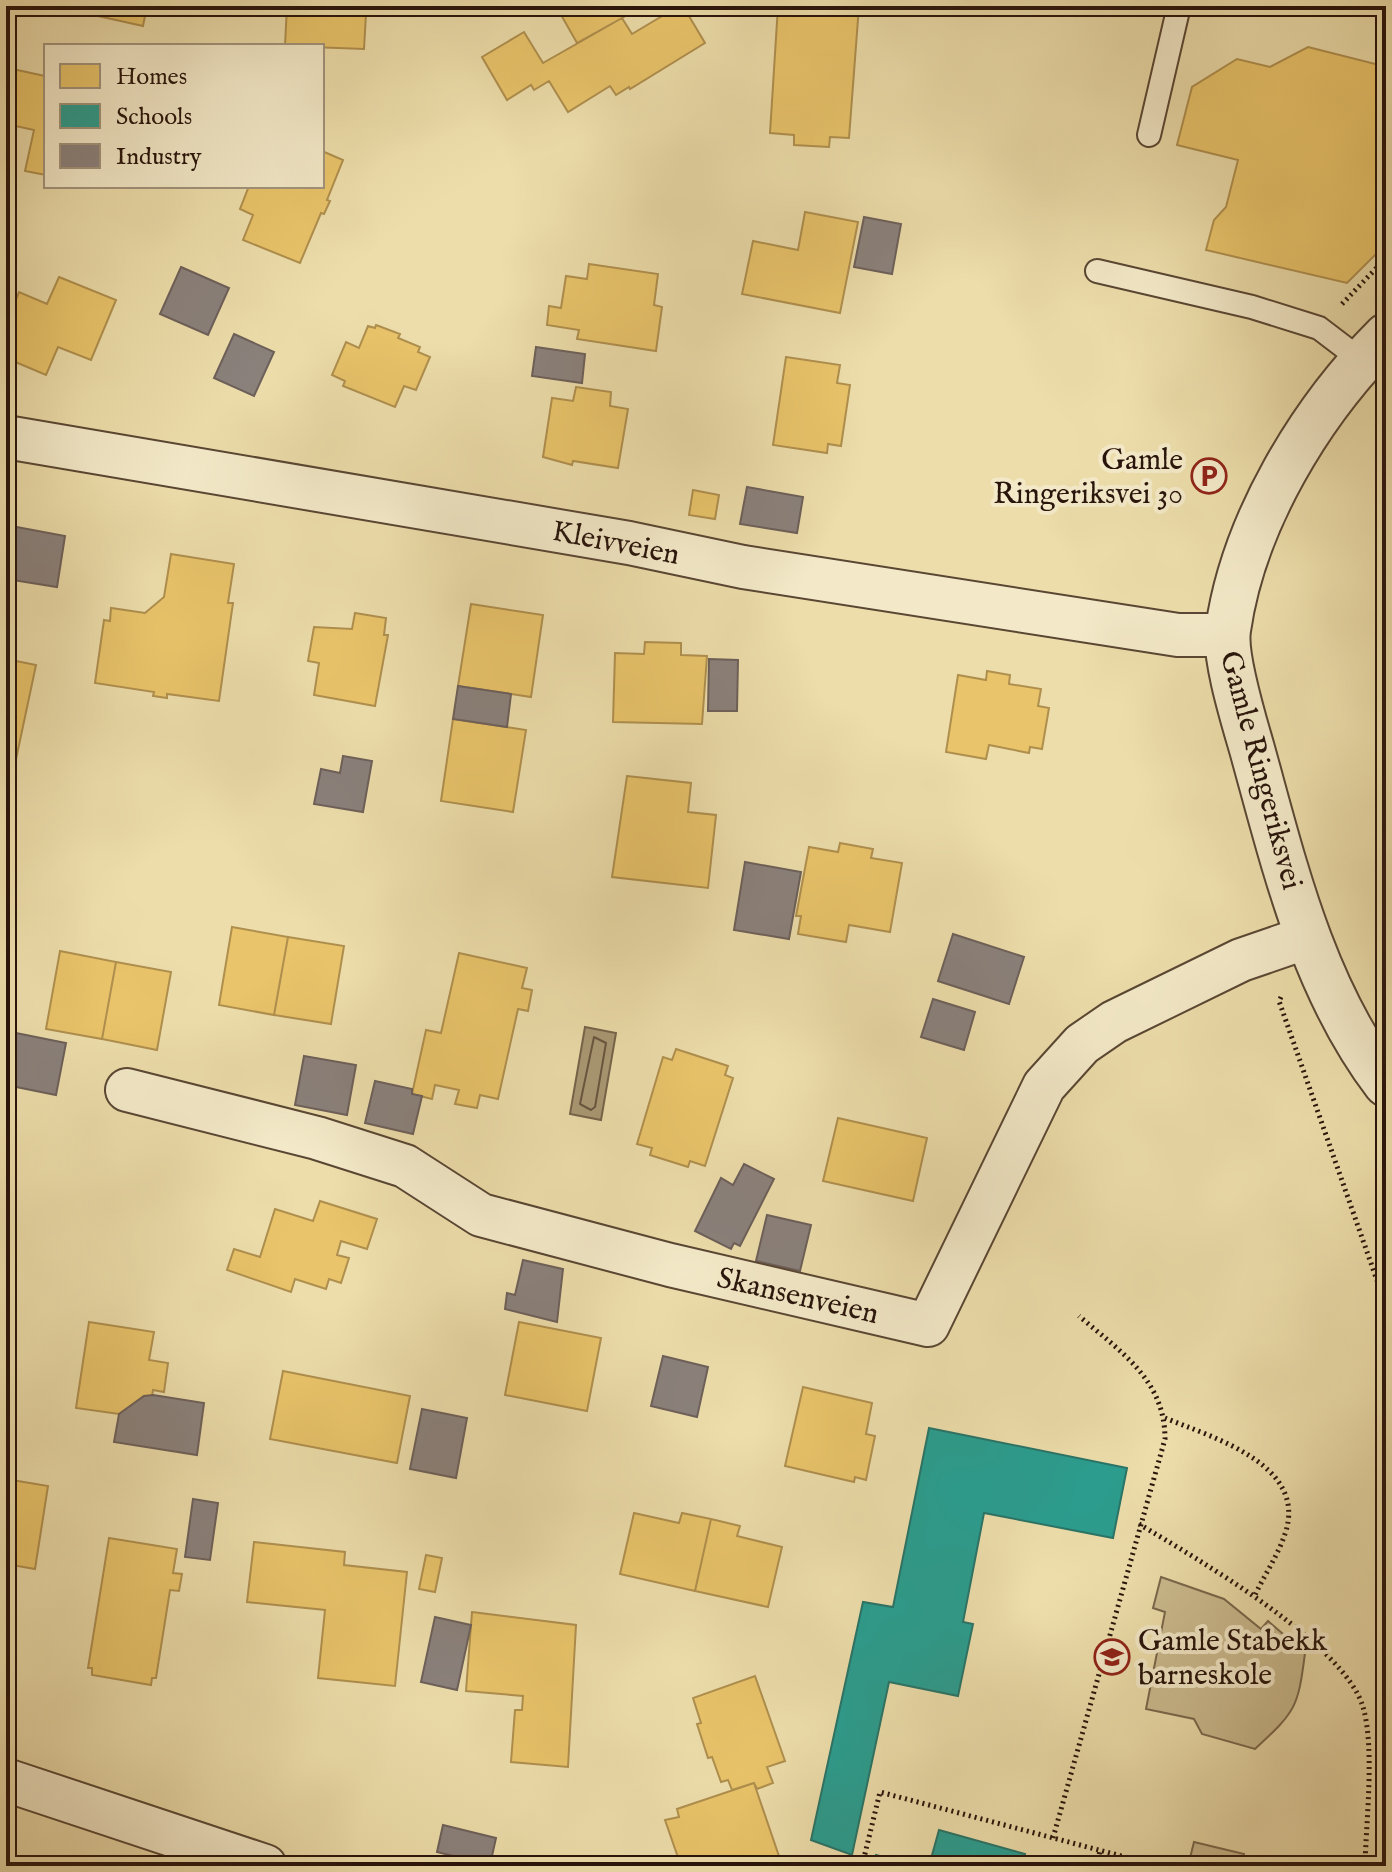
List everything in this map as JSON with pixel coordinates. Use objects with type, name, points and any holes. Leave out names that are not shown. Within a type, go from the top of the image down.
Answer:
[{"type":"street","name":"Gamle Ringeriksvei","points":[[1374,348],[1309,434],[1267,507],[1237,580],[1227,635],[1241,710],[1308,937],[1363,1055],[1386,1084]]},
{"type":"street","name":"Kleivveien","points":[[6,437],[629,543],[743,567],[1178,635],[1227,635]]},
{"type":"street","name":"Skansenveien","points":[[127,1090],[317,1138],[405,1166],[481,1215],[670,1265],[928,1325],[1044,1086],[1082,1044],[1114,1022],[1241,960],[1308,937]]},
{"type":"street","points":[[6,1780],[265,1866]]},
{"type":"lane","points":[[1149,135],[1179,6]]},
{"type":"lane","points":[[1097,271],[1252,307],[1374,348]]},
{"type":"path","points":[[1319,328],[1386,258]]},
{"type":"path","points":[[1308,937],[1279,1001],[1386,1306]]},
{"type":"path","points":[[1053,1838],[1165,1439],[1165,1418],[1148,1379],[1079,1316]]},
{"type":"path","points":[[1165,1418],[1257,1460],[1281,1487],[1288,1517],[1285,1533],[1255,1595]]},
{"type":"path","points":[[1139,1524],[1255,1595],[1340,1668],[1357,1690],[1368,1734],[1365,1866]]},
{"type":"path","points":[[862,1866],[880,1792],[1159,1866]]},
{"type":"path","points":[[1097,1866],[1100,1850]]},
{"type":"shaded area","points":[[1161,1577],[1224,1599],[1261,1629],[1268,1621],[1305,1653],[1293,1707],[1255,1749],[1202,1734],[1194,1719],[1146,1709],[1165,1612],[1153,1608]]},
{"type":"shaded area","points":[[1194,1842],[1244,1854],[1242,1866],[1188,1866]]},
{"type":"water","points":[[585,1027],[616,1033],[601,1120],[570,1114]]},
{"type":"building: Homes","points":[[6,6],[32,6],[30,15],[6,9]]},
{"type":"building: Homes","points":[[53,6],[147,6],[143,26]]},
{"type":"building: Homes","points":[[287,6],[373,6],[372,15],[366,14],[364,49],[324,47],[324,44],[285,44]]},
{"type":"building: Homes","points":[[556,6],[626,6],[631,13],[577,43]]},
{"type":"building: Homes","points":[[683,6],[705,43],[630,89],[616,95],[610,86],[568,112],[549,81],[534,90],[531,85],[507,100],[482,57],[524,32],[543,63],[622,18],[632,34]]},
{"type":"building: Homes","points":[[778,6],[859,6],[849,138],[830,137],[829,147],[794,145],[794,135],[770,133]]},
{"type":"building: Homes","points":[[1308,47],[1379,65],[1386,60],[1386,244],[1347,283],[1206,250],[1214,220],[1226,207],[1238,160],[1177,145],[1192,87],[1237,59],[1270,67]]},
{"type":"building: Homes","points":[[8,68],[44,76],[44,175],[25,171],[34,130],[6,124]]},
{"type":"building: Homes","points":[[324,152],[343,160],[327,200],[330,201],[324,214],[321,213],[300,263],[243,240],[253,215],[240,209],[248,188],[324,188]]},
{"type":"building: Homes","points":[[805,212],[858,222],[840,313],[742,294],[753,241],[798,250]]},
{"type":"building: Homes","points":[[589,264],[658,274],[654,305],[662,307],[656,351],[577,339],[579,330],[547,325],[549,306],[561,308],[566,276],[587,279]]},
{"type":"building: Homes","points":[[59,277],[116,300],[91,360],[58,347],[46,375],[6,358],[6,324],[19,292],[47,304]]},
{"type":"building: Homes","points":[[376,325],[400,334],[398,338],[420,347],[418,352],[430,357],[416,390],[404,386],[395,407],[343,386],[345,381],[332,375],[346,342],[359,348],[368,326],[375,328]]},
{"type":"building: Homes","points":[[786,357],[840,365],[837,383],[850,385],[841,446],[828,444],[827,453],[773,445]]},
{"type":"building: Homes","points":[[576,387],[611,392],[610,406],[628,409],[618,468],[573,461],[572,465],[543,457],[552,398],[573,401]]},
{"type":"building: Homes","points":[[693,490],[719,495],[715,519],[689,515]]},
{"type":"building: Homes","points":[[171,554],[234,564],[228,603],[233,603],[219,701],[167,694],[167,698],[153,696],[154,692],[95,683],[104,620],[110,621],[111,608],[145,613],[164,597]]},
{"type":"building: Homes","points":[[471,604],[543,615],[531,697],[458,686]]},
{"type":"building: Homes","points":[[355,613],[386,618],[384,635],[388,635],[375,706],[314,695],[319,663],[308,661],[314,627],[352,629]]},
{"type":"building: Homes","points":[[645,642],[681,643],[681,655],[707,656],[702,724],[613,722],[615,653],[644,654]]},
{"type":"building: Homes","points":[[6,659],[36,665],[8,797],[6,797]]},
{"type":"building: Homes","points":[[987,671],[1010,675],[1009,684],[1041,689],[1038,706],[1049,708],[1042,749],[1030,747],[1029,753],[989,745],[986,759],[946,752],[958,675],[986,680]]},
{"type":"building: Homes","points":[[453,719],[526,730],[513,812],[441,801]]},
{"type":"building: Homes","points":[[627,776],[691,783],[688,812],[716,815],[708,888],[612,877]]},
{"type":"building: Homes","points":[[840,843],[873,849],[871,858],[902,863],[890,932],[849,925],[846,942],[798,934],[801,916],[796,916],[809,847],[838,852]]},
{"type":"building: Homes","points":[[232,927],[288,937],[274,1015],[219,1005]]},
{"type":"building: Homes","points":[[288,937],[344,946],[331,1024],[274,1015]]},
{"type":"building: Homes","points":[[60,951],[116,962],[102,1039],[46,1029]]},
{"type":"building: Homes","points":[[459,953],[527,968],[522,988],[532,990],[528,1011],[518,1009],[498,1099],[480,1095],[477,1108],[455,1104],[459,1090],[435,1085],[432,1099],[412,1094],[426,1030],[441,1033]]},
{"type":"building: Homes","points":[[116,962],[171,972],[157,1050],[102,1039]]},
{"type":"building: Homes","points":[[676,1049],[728,1066],[725,1075],[733,1078],[705,1166],[690,1161],[688,1167],[650,1155],[652,1148],[637,1144],[663,1057],[672,1060]]},
{"type":"building: Homes","points":[[838,1118],[927,1138],[913,1201],[823,1181]]},
{"type":"building: Homes","points":[[320,1201],[377,1219],[367,1249],[341,1241],[337,1255],[349,1258],[341,1283],[329,1279],[326,1289],[295,1279],[291,1292],[227,1270],[234,1249],[260,1257],[275,1209],[313,1221]]},
{"type":"building: Homes","points":[[89,1322],[154,1332],[149,1360],[168,1363],[164,1392],[153,1390],[152,1397],[144,1396],[119,1414],[76,1408]]},
{"type":"building: Homes","points":[[519,1322],[601,1338],[587,1411],[505,1395]]},
{"type":"building: Homes","points":[[283,1371],[410,1396],[397,1463],[270,1439]]},
{"type":"building: Homes","points":[[803,1387],[872,1403],[866,1434],[875,1436],[866,1480],[855,1477],[854,1482],[785,1466]]},
{"type":"building: Homes","points":[[6,1479],[48,1486],[35,1569],[6,1564]]},
{"type":"building: Homes","points":[[634,1513],[679,1523],[682,1513],[711,1519],[695,1591],[620,1574]]},
{"type":"building: Homes","points":[[711,1519],[740,1526],[737,1536],[782,1547],[768,1607],[695,1591]]},
{"type":"building: Homes","points":[[109,1538],[177,1549],[173,1573],[182,1574],[179,1591],[170,1590],[156,1678],[152,1678],[151,1685],[92,1675],[92,1668],[88,1668]]},
{"type":"building: Homes","points":[[254,1542],[345,1552],[344,1565],[407,1572],[395,1686],[318,1678],[325,1610],[247,1602]]},
{"type":"building: Homes","points":[[426,1555],[442,1558],[435,1592],[419,1589]]},
{"type":"building: Homes","points":[[472,1612],[576,1625],[568,1767],[511,1762],[515,1710],[522,1710],[523,1696],[466,1691]]},
{"type":"building: Homes","points":[[755,1676],[785,1761],[767,1767],[773,1783],[757,1789],[754,1783],[732,1790],[728,1780],[721,1782],[712,1757],[708,1758],[697,1724],[701,1723],[693,1698]]},
{"type":"building: Homes","points":[[754,1783],[782,1865],[735,1866],[733,1860],[717,1866],[681,1866],[665,1820],[679,1817],[677,1809]]},
{"type":"building: Schools","points":[[929,1428],[1127,1468],[1113,1538],[984,1513],[963,1622],[973,1624],[958,1696],[889,1682],[852,1855],[811,1840],[863,1602],[893,1607]]},
{"type":"building: Schools","points":[[939,1830],[1025,1854],[1022,1866],[929,1866]]},
{"type":"building: Schools","points":[[876,1855],[917,1866],[872,1866]]},
{"type":"building: Industry","points":[[864,217],[901,224],[892,274],[854,267]]},
{"type":"building: Industry","points":[[181,267],[229,288],[208,335],[160,314]]},
{"type":"building: Industry","points":[[234,334],[274,352],[254,396],[214,378]]},
{"type":"building: Industry","points":[[536,347],[585,354],[582,383],[532,376]]},
{"type":"building: Industry","points":[[747,487],[803,497],[797,533],[740,524]]},
{"type":"building: Industry","points":[[6,525],[65,536],[57,587],[6,579]]},
{"type":"building: Industry","points":[[709,659],[738,660],[737,711],[708,711]]},
{"type":"building: Industry","points":[[458,686],[511,694],[507,727],[453,719]]},
{"type":"building: Industry","points":[[343,756],[372,761],[363,812],[314,804],[321,769],[340,773]]},
{"type":"building: Industry","points":[[745,862],[801,872],[789,939],[734,930]]},
{"type":"building: Industry","points":[[953,934],[1024,957],[1009,1004],[938,981]]},
{"type":"building: Industry","points":[[933,999],[975,1012],[964,1050],[921,1037]]},
{"type":"building: Industry","points":[[16,1033],[66,1043],[56,1095],[6,1085]]},
{"type":"building: Industry","points":[[304,1056],[356,1065],[347,1115],[295,1105]]},
{"type":"building: Industry","points":[[375,1081],[412,1089],[412,1094],[422,1096],[413,1134],[365,1123]]},
{"type":"building: Industry","points":[[744,1164],[774,1179],[740,1246],[734,1243],[731,1249],[695,1231],[721,1178],[733,1185]]},
{"type":"building: Industry","points":[[767,1215],[811,1225],[800,1271],[756,1261]]},
{"type":"building: Industry","points":[[523,1260],[563,1269],[557,1322],[505,1309],[507,1293],[515,1295]]},
{"type":"building: Industry","points":[[663,1356],[708,1367],[697,1417],[651,1406]]},
{"type":"building: Industry","points":[[144,1396],[204,1403],[197,1455],[114,1442],[119,1414]]},
{"type":"building: Industry","points":[[422,1409],[467,1418],[456,1478],[410,1469]]},
{"type":"building: Industry","points":[[193,1499],[218,1503],[210,1560],[185,1557]]},
{"type":"building: Industry","points":[[435,1617],[471,1625],[457,1690],[421,1682]]},
{"type":"building: Industry","points":[[443,1825],[496,1838],[490,1865],[437,1852]]},
{"type":"place","name":"Gamle Ringeriksvei 30","points":[[1209,476]]},
{"type":"place","name":"Gamle Stabekk barneskole","points":[[1112,1657]]}]
